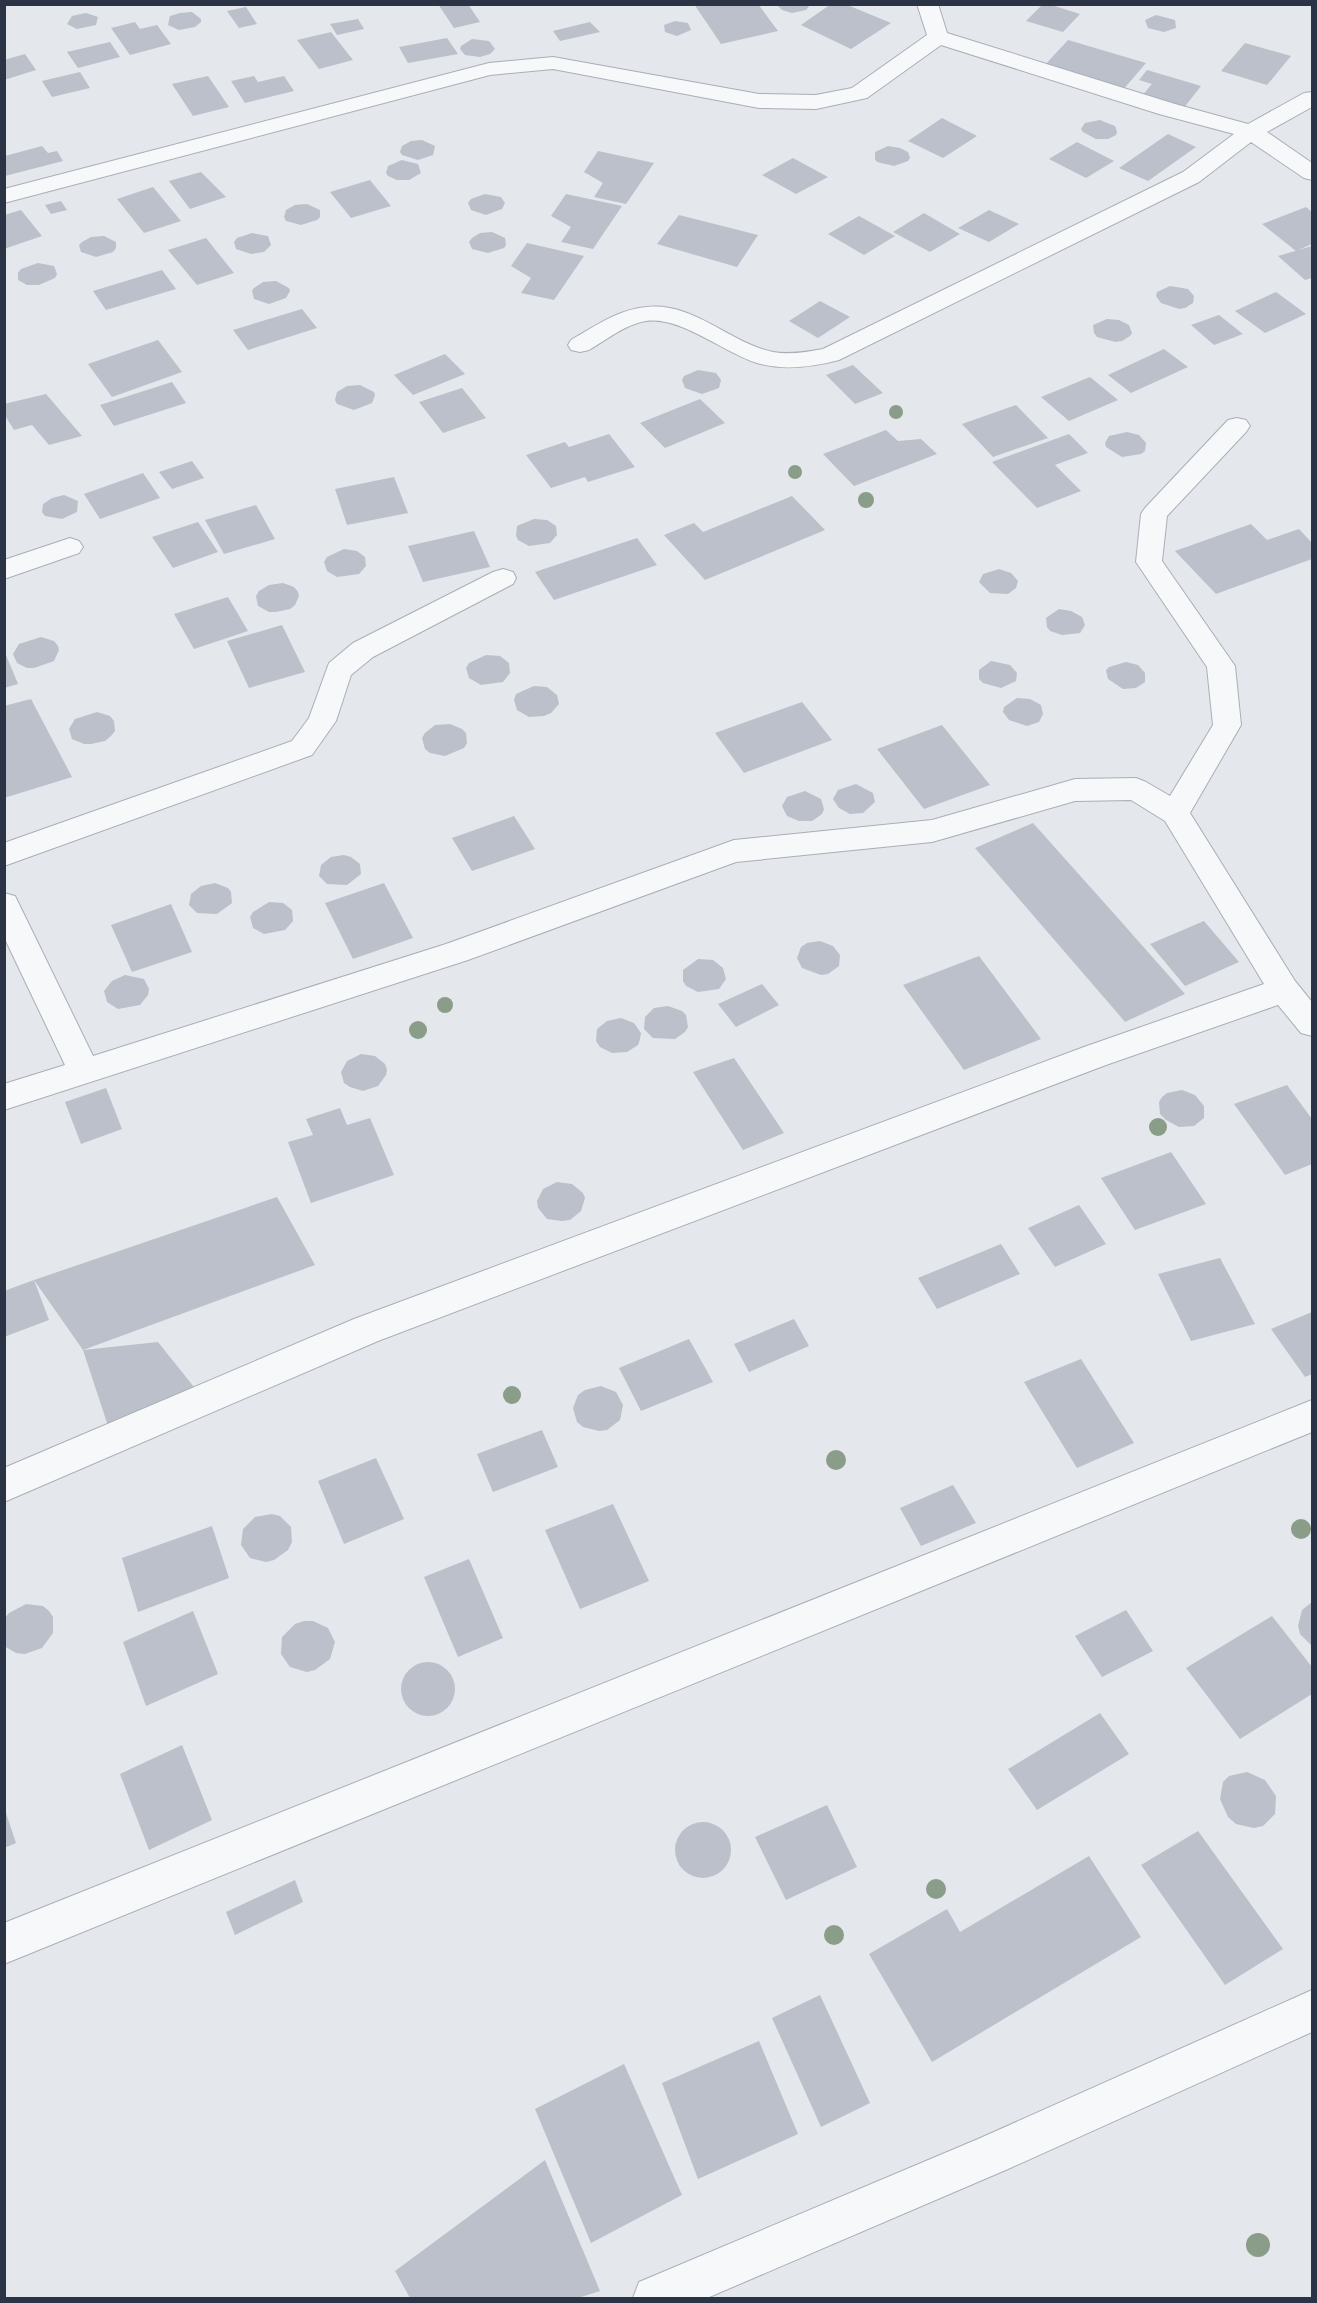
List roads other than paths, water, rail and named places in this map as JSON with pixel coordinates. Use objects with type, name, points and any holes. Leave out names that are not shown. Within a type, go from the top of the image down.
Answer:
[{"type":"street","points":[[927,4],[938,37]]},
{"type":"street","points":[[938,37],[1167,109],[1251,132],[1312,173]]},
{"type":"street","points":[[4,196],[489,69],[553,63],[759,100],[816,102],[859,93],[938,37]]},
{"type":"street","points":[[580,345],[625,319],[649,313],[670,316],[766,358],[798,361],[830,355],[1191,177],[1251,132],[1312,98]]},
{"type":"street","points":[[1175,813],[1227,725],[1221,666],[1149,562],[1154,514],[1236,426]]},
{"type":"street","points":[[4,570],[70,548]]},
{"type":"street","points":[[4,855],[302,748],[322,721],[339,670],[363,650],[503,578]]},
{"type":"street","points":[[4,1097],[457,952],[734,850],[790,847],[932,831],[1075,790],[1136,789],[1175,813],[1284,990],[1312,1024]]},
{"type":"street","points":[[4,904],[84,1071]]},
{"type":"street","points":[[4,1486],[115,1436],[366,1330],[1095,1056],[1284,990]]},
{"type":"street","points":[[4,1944],[1312,1416]]},
{"type":"street","points":[[655,2298],[1004,2149],[1312,2011]]}]
